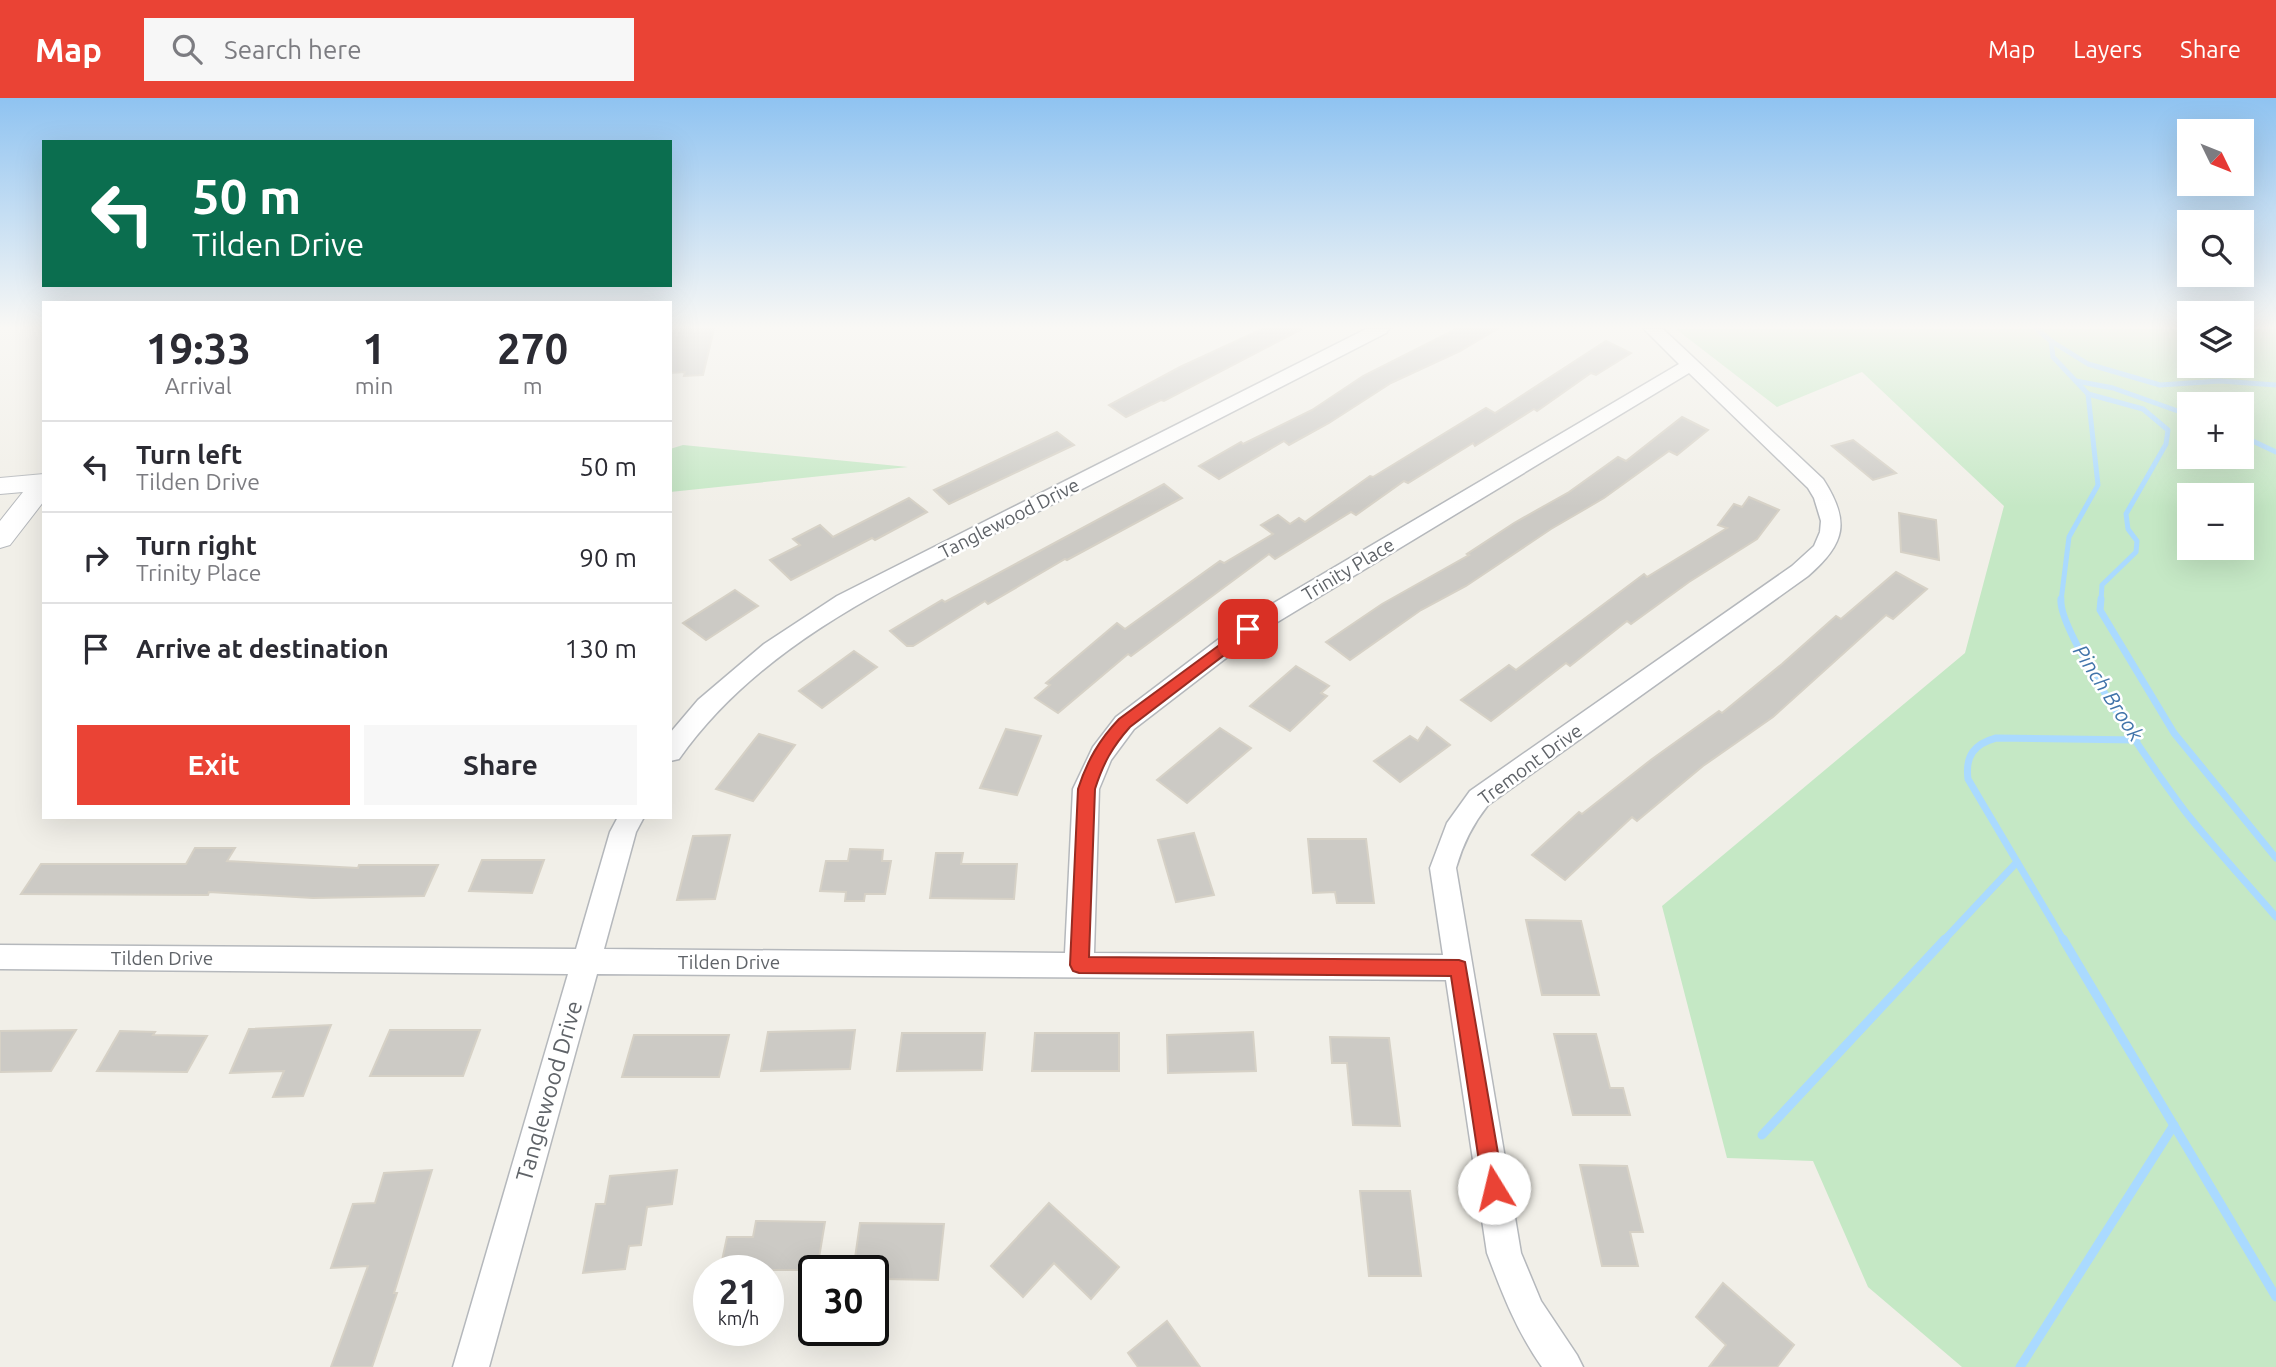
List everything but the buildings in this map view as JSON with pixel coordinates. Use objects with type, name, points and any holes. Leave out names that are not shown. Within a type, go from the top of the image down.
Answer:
[{"type":"street","name":"Tanglewood Drive","points":[[672,750],[707,706],[751,667],[797,632],[845,601],[1264,388]]},
{"type":"street","name":"Trinity Place","points":[[1079,965],[1086,789],[1095,762],[1109,740],[1125,723],[1248,629],[1650,388]]},
{"type":"street","name":"Tremont Drive","points":[[1565,1367],[1544,1344],[1520,1299],[1504,1253],[1443,868],[1455,831],[1479,798],[1800,571],[1827,545],[1832,530],[1832,515],[1816,484],[1715,388]]},
{"type":"street","points":[[0,486],[42,483]]},
{"type":"street","points":[[0,539],[42,486]]},
{"type":"street","name":"Tanglewood Drive","points":[[471,1367],[623,832],[630,819]]},
{"type":"street","name":"Tilden Drive","points":[[0,957],[1459,968]]},
{"type":"street","points":[[471,1367],[480,1367]]},
{"type":"green space","points":[[1753,388],[1823,388],[1777,407]]},
{"type":"green space","points":[[1879,388],[2276,388],[2276,1367],[1962,1367],[1868,1287],[1813,1161],[1727,1158],[1662,906],[1965,653],[2004,506]]},
{"type":"green space","points":[[683,445],[908,467],[672,492],[672,448]]},
{"type":"waterway","name":"Pinch Brook","points":[[2083,388],[2088,394]]},
{"type":"waterway","points":[[2114,388],[2177,411]]},
{"type":"waterway","name":"Pinch Brook","points":[[2061,600],[2069,537],[2098,485],[2088,394]]},
{"type":"waterway","points":[[2088,394],[2143,409],[2168,430],[2166,444],[2126,514],[2128,529],[2137,541],[2136,552],[2102,585],[2101,601]]},
{"type":"waterway","points":[[2254,442],[2276,452]]},
{"type":"waterway","points":[[2101,599],[2100,610],[2174,733],[2276,858]]},
{"type":"waterway","name":"Pinch Brook","points":[[2061,600],[2064,616],[2076,642],[2135,740]]},
{"type":"waterway","points":[[2064,941],[1968,779],[1970,758],[1982,744],[1996,738],[2135,740]]},
{"type":"waterway","name":"Pinch Brook","points":[[2135,740],[2188,815],[2276,917]]},
{"type":"waterway","points":[[1943,941],[2017,862]]},
{"type":"waterway","points":[[1762,1135],[1945,939]]},
{"type":"waterway","points":[[2063,939],[2174,1125]]},
{"type":"waterway","points":[[2020,1367],[2174,1125]]},
{"type":"waterway","points":[[2174,1125],[2276,1297]]},
{"type":"route","points":[[1248,629],[1125,723],[1109,740],[1095,762],[1086,789],[1079,965],[1459,968],[1494,1188]]}]
